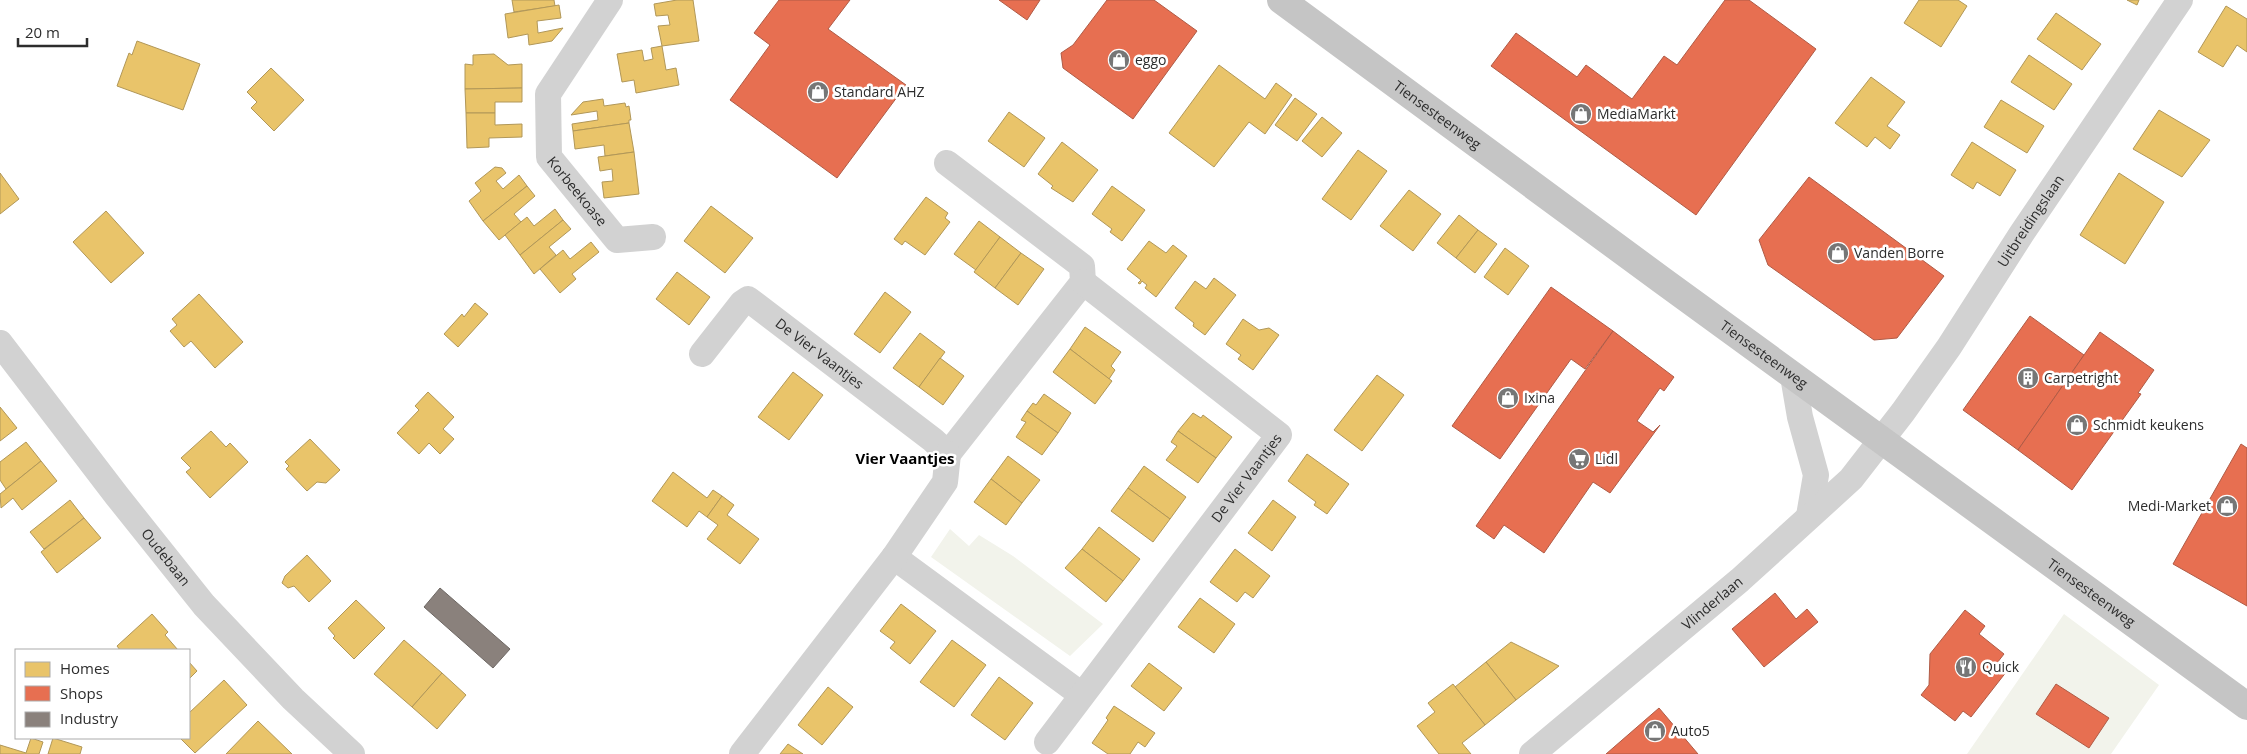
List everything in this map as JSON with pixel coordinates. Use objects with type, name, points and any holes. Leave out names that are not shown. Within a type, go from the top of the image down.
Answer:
[{"type":"main road","name":"Tiensesteenweg","points":[[1281,0],[2247,706]]},
{"type":"street","name":"Korbeekoase","points":[[610,0],[548,94],[549,157],[617,240],[653,237]]},
{"type":"street","name":"Uitbreidingslaan","points":[[1881,440],[1949,347],[2022,233],[2180,0]]},
{"type":"street","points":[[742,754],[894,556],[945,482],[948,454],[1083,282],[1082,266],[946,163]]},
{"type":"street","name":"De Vier Vaantjes","points":[[1047,742],[1279,435],[1083,282]]},
{"type":"street","name":"De Vier Vaantjes","points":[[702,354],[742,303],[748,299],[933,440],[948,454]]},
{"type":"street","name":"Oudebaan","points":[[0,343],[204,606],[293,699],[352,754]]},
{"type":"street","points":[[1793,376],[1800,417],[1816,475],[1810,516]]},
{"type":"street","name":"Vlinderlaan","points":[[1532,754],[1740,580],[1851,479],[1881,440]]},
{"type":"street","points":[[894,556],[1082,695]]},
{"type":"shaded area","points":[[950,529],[969,546],[979,535],[1013,556],[1103,624],[1070,656],[931,557]]},
{"type":"shaded area","points":[[2064,614],[2159,685],[2111,754],[1967,754]]},
{"type":"building: Homes","points":[[512,0],[554,0],[555,6],[514,12]]},
{"type":"building: Homes","points":[[677,0],[693,0],[699,41],[662,46],[658,26],[670,25],[668,15],[656,16],[654,4]]},
{"type":"building: Homes","points":[[1919,0],[1958,0],[1967,6],[1941,47],[1904,23]]},
{"type":"building: Homes","points":[[2127,0],[2139,0],[2137,5]]},
{"type":"building: Homes","points":[[559,5],[561,18],[537,21],[538,33],[563,28],[552,41],[529,45],[528,34],[508,38],[505,14]]},
{"type":"building: Homes","points":[[2226,6],[2247,19],[2247,52],[2237,45],[2223,67],[2198,52]]},
{"type":"building: Homes","points":[[2056,13],[2101,44],[2082,70],[2037,39]]},
{"type":"building: Homes","points":[[137,41],[200,64],[183,110],[117,86],[129,53],[132,55]]},
{"type":"building: Homes","points":[[662,46],[666,70],[676,68],[679,85],[636,93],[634,80],[622,82],[617,54],[642,50],[644,61],[653,59],[651,48]]},
{"type":"building: Homes","points":[[494,54],[508,65],[522,64],[522,88],[465,89],[465,64],[473,65],[473,55]]},
{"type":"building: Homes","points":[[2029,55],[2072,84],[2054,110],[2011,82]]},
{"type":"building: Homes","points":[[1219,65],[1265,99],[1276,83],[1292,95],[1265,134],[1249,122],[1214,167],[1169,133]]},
{"type":"building: Homes","points":[[271,68],[304,100],[274,131],[251,108],[257,102],[247,92]]},
{"type":"building: Homes","points":[[1871,77],[1905,102],[1887,126],[1900,135],[1890,149],[1875,137],[1867,147],[1835,123]]},
{"type":"building: Homes","points":[[522,88],[522,102],[495,102],[495,113],[466,113],[465,89]]},
{"type":"building: Homes","points":[[1295,98],[1317,114],[1297,141],[1275,125]]},
{"type":"building: Homes","points":[[603,99],[604,106],[625,103],[626,107],[629,106],[631,120],[629,120],[629,123],[573,131],[572,124],[598,120],[597,111],[571,115],[583,102]]},
{"type":"building: Homes","points":[[2001,100],[2044,126],[2027,153],[1984,127]]},
{"type":"building: Homes","points":[[2159,110],[2210,140],[2182,177],[2133,149]]},
{"type":"building: Homes","points":[[1009,112],[1045,138],[1024,167],[988,141]]},
{"type":"building: Homes","points":[[466,113],[495,113],[495,125],[522,124],[522,137],[489,138],[489,147],[467,148]]},
{"type":"building: Homes","points":[[1322,117],[1342,133],[1322,157],[1302,141]]},
{"type":"building: Homes","points":[[629,123],[634,152],[605,156],[604,145],[575,149],[573,131]]},
{"type":"building: Homes","points":[[1062,142],[1098,170],[1073,202],[1051,188],[1053,186],[1038,174]]},
{"type":"building: Homes","points":[[1972,142],[2016,170],[2000,196],[1977,182],[1973,189],[1951,175]]},
{"type":"building: Homes","points":[[1358,150],[1387,171],[1351,220],[1322,199]]},
{"type":"building: Homes","points":[[634,152],[639,194],[604,198],[602,182],[613,181],[612,169],[600,171],[598,157]]},
{"type":"building: Homes","points":[[495,167],[502,168],[506,173],[496,181],[503,189],[519,175],[527,186],[483,221],[469,201],[481,191],[475,183]]},
{"type":"building: Homes","points":[[0,173],[19,199],[0,214]]},
{"type":"building: Homes","points":[[2119,173],[2164,202],[2125,264],[2080,235]]},
{"type":"building: Homes","points":[[527,186],[535,196],[514,214],[521,222],[499,240],[483,221]]},
{"type":"building: Homes","points":[[1112,186],[1145,210],[1122,241],[1110,232],[1112,229],[1092,214]]},
{"type":"building: Homes","points":[[1409,190],[1441,214],[1413,251],[1380,226]]},
{"type":"building: Homes","points":[[926,197],[948,213],[945,218],[950,222],[925,255],[905,241],[902,245],[894,239]]},
{"type":"building: Homes","points":[[711,206],[753,238],[725,273],[684,241]]},
{"type":"building: Homes","points":[[555,209],[563,220],[520,255],[505,235],[527,217],[534,226]]},
{"type":"building: Homes","points":[[106,211],[144,253],[111,283],[73,242]]},
{"type":"building: Homes","points":[[1459,215],[1478,230],[1456,258],[1437,243]]},
{"type":"building: Homes","points":[[563,220],[571,229],[549,247],[556,255],[534,274],[520,255]]},
{"type":"building: Homes","points":[[979,221],[1000,237],[976,270],[954,254]]},
{"type":"building: Homes","points":[[1478,230],[1497,244],[1475,273],[1456,258]]},
{"type":"building: Homes","points":[[1000,237],[1021,253],[995,288],[974,272]]},
{"type":"building: Homes","points":[[1149,241],[1166,253],[1173,245],[1187,256],[1156,297],[1145,288],[1147,285],[1142,281],[1140,284],[1138,283],[1141,280],[1127,269]]},
{"type":"building: Homes","points":[[591,242],[599,252],[572,274],[576,279],[560,293],[540,269],[563,250],[570,259]]},
{"type":"building: Homes","points":[[1505,248],[1529,266],[1508,295],[1484,277]]},
{"type":"building: Homes","points":[[1021,253],[1044,269],[1018,305],[995,288]]},
{"type":"building: Homes","points":[[677,272],[710,297],[689,325],[656,299]]},
{"type":"building: Homes","points":[[1214,278],[1236,295],[1205,335],[1193,326],[1194,323],[1175,308],[1195,281],[1206,289]]},
{"type":"building: Homes","points":[[885,292],[911,312],[880,353],[854,334]]},
{"type":"building: Homes","points":[[199,294],[243,342],[215,368],[191,341],[184,347],[170,331],[177,325],[172,319]]},
{"type":"building: Homes","points":[[475,303],[488,314],[458,347],[444,334],[462,314],[464,317]]},
{"type":"building: Homes","points":[[1243,319],[1259,330],[1269,328],[1279,335],[1253,370],[1238,359],[1241,355],[1226,344]]},
{"type":"building: Homes","points":[[1085,327],[1121,352],[1111,366],[1115,370],[1109,379],[1070,349]]},
{"type":"building: Homes","points":[[920,333],[945,352],[919,387],[893,368]]},
{"type":"building: Homes","points":[[1070,349],[1112,381],[1095,404],[1053,372]]},
{"type":"building: Homes","points":[[940,358],[964,376],[943,405],[919,387]]},
{"type":"building: Homes","points":[[793,372],[823,395],[789,440],[758,417]]},
{"type":"building: Homes","points":[[1377,375],[1404,395],[1362,451],[1334,430]]},
{"type":"building: Homes","points":[[428,392],[454,417],[443,429],[454,439],[440,454],[429,443],[419,454],[397,433],[419,410],[415,406]]},
{"type":"building: Homes","points":[[1044,394],[1071,413],[1058,433],[1027,411],[1033,403],[1036,405]]},
{"type":"building: Homes","points":[[0,407],[17,428],[0,441]]},
{"type":"building: Homes","points":[[1027,411],[1058,433],[1042,455],[1016,437],[1026,422],[1021,420]]},
{"type":"building: Homes","points":[[1193,413],[1201,418],[1203,415],[1232,437],[1216,458],[1178,431]]},
{"type":"building: Homes","points":[[211,431],[226,447],[230,443],[248,462],[210,498],[186,472],[191,468],[181,458]]},
{"type":"building: Homes","points":[[1178,431],[1216,458],[1198,483],[1166,460],[1177,446],[1171,442]]},
{"type":"building: Homes","points":[[310,439],[340,470],[326,483],[317,482],[307,491],[286,469],[289,466],[285,462]]},
{"type":"building: Homes","points":[[26,442],[41,461],[6,489],[0,480],[0,462]]},
{"type":"building: Homes","points":[[1307,454],[1349,484],[1327,514],[1314,505],[1316,502],[1288,481]]},
{"type":"building: Homes","points":[[1008,456],[1040,480],[1022,503],[991,479]]},
{"type":"building: Homes","points":[[41,461],[57,481],[22,510],[13,498],[1,508],[0,494]]},
{"type":"building: Homes","points":[[1144,466],[1186,497],[1170,519],[1128,488]]},
{"type":"building: Homes","points":[[673,472],[707,498],[713,490],[722,496],[707,517],[699,511],[687,527],[652,501]]},
{"type":"building: Homes","points":[[991,479],[1022,503],[1006,525],[974,502]]},
{"type":"building: Homes","points":[[1128,488],[1170,519],[1153,542],[1111,511]]},
{"type":"building: Homes","points":[[722,496],[734,505],[727,515],[759,539],[740,564],[707,539],[718,525],[707,517]]},
{"type":"building: Homes","points":[[70,500],[84,518],[44,549],[30,532]]},
{"type":"building: Homes","points":[[1273,500],[1296,517],[1272,551],[1248,533]]},
{"type":"building: Homes","points":[[84,518],[101,538],[57,573],[41,552]]},
{"type":"building: Homes","points":[[1099,527],[1140,559],[1123,581],[1082,549]]},
{"type":"building: Homes","points":[[1082,549],[1123,581],[1106,602],[1065,568]]},
{"type":"building: Homes","points":[[1235,549],[1270,576],[1253,598],[1245,592],[1237,602],[1210,582]]},
{"type":"building: Homes","points":[[307,555],[331,581],[309,602],[294,586],[288,588],[282,583],[285,576]]},
{"type":"building: Homes","points":[[1200,598],[1235,624],[1214,653],[1178,627]]},
{"type":"building: Homes","points":[[356,600],[385,628],[354,659],[333,638],[335,636],[328,628]]},
{"type":"building: Homes","points":[[901,604],[936,631],[910,664],[890,648],[895,642],[880,631]]},
{"type":"building: Homes","points":[[152,614],[168,632],[165,635],[177,649],[119,649],[117,646]]},
{"type":"building: Homes","points":[[404,640],[442,673],[412,707],[374,674]]},
{"type":"building: Homes","points":[[952,640],[986,665],[954,707],[920,682]]},
{"type":"building: Homes","points":[[1511,642],[1559,666],[1516,700],[1486,662]]},
{"type":"building: Homes","points":[[1486,662],[1516,700],[1485,725],[1455,687]]},
{"type":"building: Homes","points":[[190,663],[197,671],[190,678]]},
{"type":"building: Homes","points":[[1149,663],[1182,688],[1164,711],[1131,686]]},
{"type":"building: Homes","points":[[442,673],[466,695],[437,729],[412,707]]},
{"type":"building: Homes","points":[[999,677],[1033,703],[1005,740],[971,715]]},
{"type":"building: Homes","points":[[224,680],[247,705],[195,753],[181,739],[190,739],[190,712]]},
{"type":"building: Homes","points":[[1453,684],[1485,725],[1462,743],[1471,754],[1439,754],[1417,726],[1435,712],[1428,703]]},
{"type":"building: Homes","points":[[828,687],[853,707],[822,745],[798,725]]},
{"type":"building: Homes","points":[[1114,706],[1155,733],[1145,747],[1138,742],[1130,754],[1108,754],[1092,743],[1108,720],[1106,718]]},
{"type":"building: Homes","points":[[258,721],[292,754],[226,754]]},
{"type":"building: Homes","points":[[31,739],[43,742],[39,754],[0,754],[0,745],[26,753]]},
{"type":"building: Homes","points":[[53,739],[82,747],[80,754],[48,754]]},
{"type":"building: Homes","points":[[788,744],[803,754],[780,754]]},
{"type":"building: Shops","name":"Standard AHZ","points":[[779,0],[850,0],[828,29],[906,85],[837,178],[730,100],[770,45],[754,33]]},
{"type":"building: Shops","points":[[999,0],[1040,0],[1027,20]]},
{"type":"building: Shops","name":"eggo","points":[[1107,0],[1154,0],[1197,31],[1133,119],[1063,68],[1061,53],[1073,45]]},
{"type":"building: Shops","points":[[1725,0],[1749,0],[1816,49],[1696,215],[1491,66],[1516,33],[1577,77],[1586,65],[1632,99],[1664,56],[1677,65]]},
{"type":"building: Shops","name":"Vanden Borre","points":[[1809,177],[1944,276],[1897,338],[1874,340],[1768,265],[1759,240]]},
{"type":"building: Shops","name":"Ixina","points":[[1551,287],[1613,331],[1585,369],[1571,359],[1500,459],[1452,426]]},
{"type":"building: Shops","name":"Carpetright","points":[[2030,316],[2084,355],[2018,450],[1963,410]]},
{"type":"building: Shops","name":"Lidl","points":[[1613,331],[1674,377],[1664,391],[1660,388],[1637,421],[1653,432],[1660,425],[1610,493],[1593,482],[1544,553],[1504,525],[1494,539],[1476,526]]},
{"type":"building: Shops","name":"Schmidt keukens","points":[[2100,332],[2154,370],[2138,393],[2141,394],[2072,490],[2018,450]]},
{"type":"building: Shops","name":"Medi-Market","points":[[2241,444],[2247,448],[2247,606],[2173,564]]},
{"type":"building: Shops","points":[[1775,593],[1796,619],[1807,609],[1818,622],[1764,667],[1732,629]]},
{"type":"building: Shops","name":"Quick","points":[[1965,610],[1985,626],[1979,634],[2004,654],[1997,663],[2007,671],[1971,717],[1963,711],[1955,721],[1921,695],[1929,685],[1930,654]]},
{"type":"building: Shops","points":[[2056,684],[2109,718],[2089,748],[2036,714]]},
{"type":"building: Shops","name":"Auto5","points":[[1659,708],[1698,754],[1606,754]]},
{"type":"building: Industry","points":[[440,588],[510,649],[493,668],[424,607]]},
{"type":"place","name":"eggo","points":[[1119,60]]},
{"type":"place","name":"Standard AHZ","points":[[818,92]]},
{"type":"place","name":"MediaMarkt","points":[[1581,114]]},
{"type":"place","name":"Vanden Borre","points":[[1838,253]]},
{"type":"place","name":"Carpetright","points":[[2028,378]]},
{"type":"place","name":"Ixina","points":[[1508,398]]},
{"type":"place","name":"Schmidt keukens","points":[[2077,425]]},
{"type":"place","name":"Lidl","points":[[1579,459]]},
{"type":"place","name":"Medi-Market","points":[[2227,506]]},
{"type":"place","name":"Quick","points":[[1966,667]]},
{"type":"place","name":"Auto5","points":[[1655,731]]},
{"type":"district","name":"Vier Vaantjes","points":[[905,459]]}]
